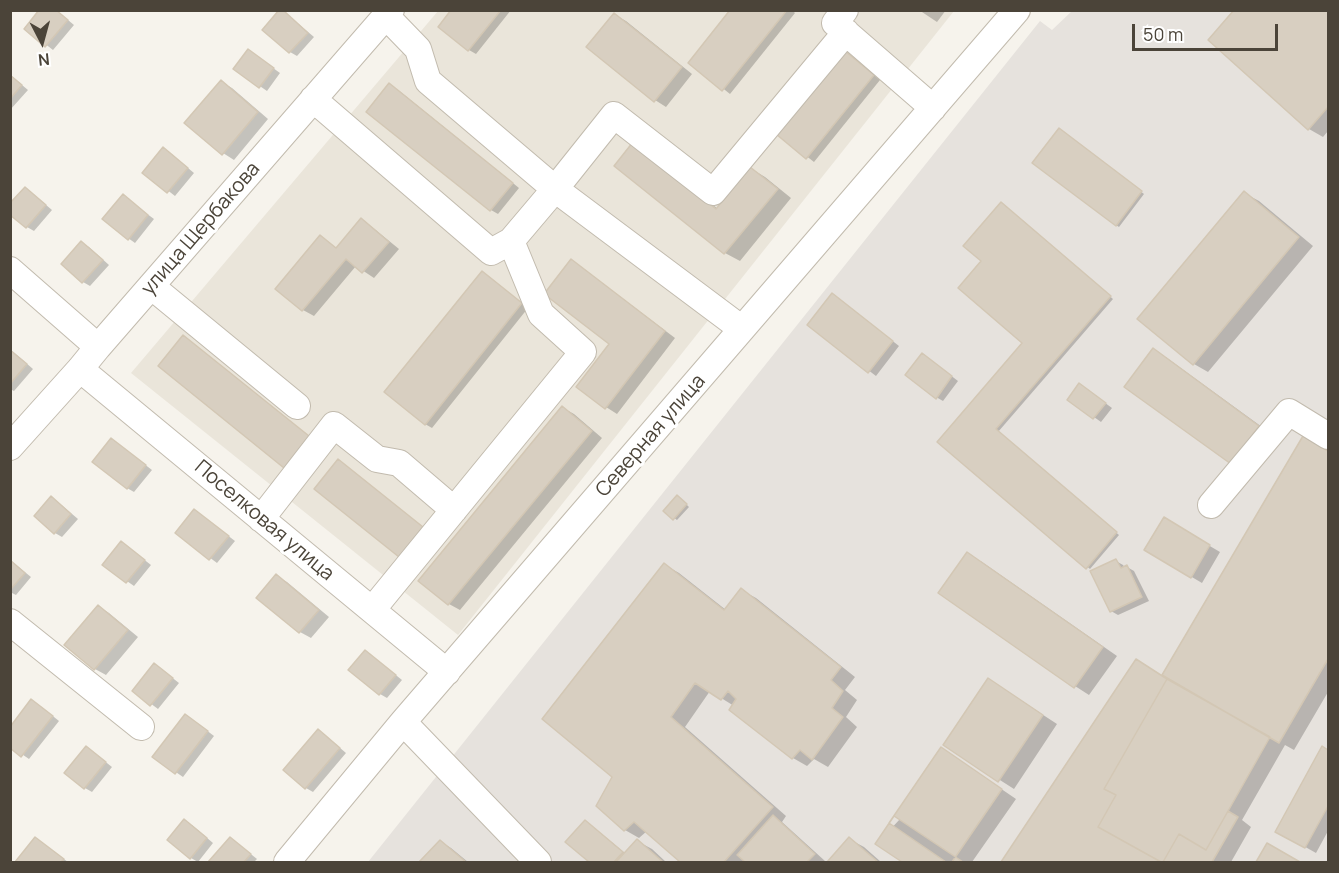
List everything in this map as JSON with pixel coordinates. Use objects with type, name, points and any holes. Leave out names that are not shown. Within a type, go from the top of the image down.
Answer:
[{"type":"street","name":"Северная улица","points":[[287,862],[403,722],[1017,10]]},
{"type":"street","points":[[388,13],[418,49],[428,81],[555,189],[742,329]]},
{"type":"street","name":"улица Щербакова","points":[[10,447],[388,13]]},
{"type":"street","points":[[313,99],[490,252],[511,241],[614,115],[713,192],[845,21],[933,108]]},
{"type":"street","points":[[372,610],[583,352],[541,314],[511,241]]},
{"type":"street","points":[[10,270],[98,347]]},
{"type":"street","points":[[151,286],[297,406]]},
{"type":"street","name":"Поселковая улица","points":[[80,369],[447,672]]},
{"type":"street","points":[[1211,505],[1289,412],[1329,436]]},
{"type":"street","points":[[261,519],[334,425],[377,459],[399,463],[454,510]]},
{"type":"street","points":[[10,622],[141,727]]},
{"type":"street","points":[[403,722],[538,862]]},
{"type":"shaded area","points":[[438,11],[954,11],[458,635],[131,373]]},
{"type":"shaded area","points":[[1072,11],[1328,11],[1328,862],[368,862],[1040,21],[1052,30]]},
{"type":"building","points":[[39,10],[56,10],[68,20],[45,47],[24,29]]},
{"type":"building","points":[[279,10],[283,10],[308,33],[289,53],[262,30]]},
{"type":"building","points":[[451,10],[501,10],[468,51],[438,27]]},
{"type":"building","points":[[730,10],[787,10],[722,91],[688,63]]},
{"type":"building","points":[[1234,10],[1328,10],[1328,107],[1308,130],[1208,40]]},
{"type":"building","points":[[614,13],[682,67],[654,102],[586,47]]},
{"type":"building","points":[[248,49],[274,68],[259,88],[233,69]]},
{"type":"building","points":[[844,50],[874,75],[806,159],[776,134]]},
{"type":"building","points":[[10,75],[22,85],[10,99]]},
{"type":"building","points":[[221,80],[258,112],[222,155],[184,123]]},
{"type":"building","points":[[389,83],[513,183],[490,211],[366,112]]},
{"type":"building","points":[[1059,128],[1142,191],[1116,226],[1032,163]]},
{"type":"building","points":[[633,142],[716,209],[750,167],[778,189],[724,254],[614,166]]},
{"type":"building","points":[[163,147],[188,168],[167,193],[142,173]]},
{"type":"building","points":[[25,187],[46,205],[26,228],[10,215],[10,203]]},
{"type":"building","points":[[1244,191],[1299,237],[1193,365],[1137,319]]},
{"type":"building","points":[[123,194],[148,215],[128,240],[102,219]]},
{"type":"building","points":[[1001,202],[1111,296],[996,429],[1117,532],[1086,569],[937,442],[1022,343],[958,288],[981,261],[963,246]]},
{"type":"building","points":[[361,218],[389,242],[362,273],[346,259],[302,311],[275,289],[320,235],[336,248]]},
{"type":"building","points":[[81,241],[103,260],[82,283],[61,264]]},
{"type":"building","points":[[571,259],[665,331],[605,409],[576,387],[609,344],[544,294]]},
{"type":"building","points":[[482,271],[522,303],[425,425],[384,392]]},
{"type":"building","points":[[832,293],[893,341],[868,373],[807,325]]},
{"type":"building","points":[[183,335],[309,436],[284,468],[158,366]]},
{"type":"building","points":[[1153,348],[1259,426],[1231,464],[1124,387]]},
{"type":"building","points":[[10,350],[27,364],[10,384]]},
{"type":"building","points":[[922,353],[952,376],[936,399],[905,375]]},
{"type":"building","points":[[1079,383],[1106,403],[1093,419],[1067,400]]},
{"type":"building","points":[[562,406],[592,431],[448,605],[418,581]]},
{"type":"building","points":[[1303,436],[1328,451],[1328,659],[1279,743],[1162,675]]},
{"type":"building","points":[[111,438],[146,465],[127,489],[92,462]]},
{"type":"building","points":[[338,459],[423,527],[399,557],[314,489]]},
{"type":"building","points":[[677,495],[687,504],[673,520],[663,511]]},
{"type":"building","points":[[51,496],[71,514],[54,534],[34,516]]},
{"type":"building","points":[[194,509],[229,536],[209,560],[175,533]]},
{"type":"building","points":[[1164,517],[1210,545],[1191,578],[1144,550]]},
{"type":"building","points":[[121,541],[145,560],[126,583],[102,565]]},
{"type":"building","points":[[967,552],[1103,647],[1074,688],[938,593]]},
{"type":"building","points":[[1116,559],[1121,568],[1127,565],[1142,597],[1110,612],[1090,571]]},
{"type":"building","points":[[10,560],[25,573],[10,590]]},
{"type":"building","points":[[664,563],[724,610],[741,588],[841,667],[831,680],[843,691],[832,708],[843,717],[812,760],[800,750],[792,759],[729,710],[736,699],[728,691],[721,700],[695,683],[671,717],[773,807],[724,862],[680,862],[634,822],[624,831],[596,806],[612,777],[542,719]]},
{"type":"building","points":[[276,574],[319,610],[299,633],[256,598]]},
{"type":"building","points":[[98,605],[128,630],[94,670],[64,645]]},
{"type":"building","points":[[365,650],[396,675],[379,695],[348,670]]},
{"type":"building","points":[[1136,659],[1167,679],[1104,789],[1116,795],[1098,827],[1161,862],[1001,862]]},
{"type":"building","points":[[154,663],[173,678],[150,706],[132,691]]},
{"type":"building","points":[[988,678],[1043,715],[998,782],[943,745]]},
{"type":"building","points":[[1167,679],[1270,737],[1206,850],[1179,834],[1161,862],[1098,827],[1116,795],[1104,789]]},
{"type":"building","points":[[31,699],[53,716],[21,757],[10,748],[10,727]]},
{"type":"building","points":[[185,714],[208,731],[175,774],[152,757]]},
{"type":"building","points":[[318,729],[340,748],[305,789],[283,770]]},
{"type":"building","points":[[86,746],[106,762],[84,789],[64,773]]},
{"type":"building","points":[[1322,746],[1328,750],[1328,806],[1305,848],[1275,832]]},
{"type":"building","points":[[941,747],[1002,789],[952,862],[946,862],[889,823]]},
{"type":"building","points":[[1228,811],[1238,817],[1212,862],[1163,862],[1179,834],[1206,850]]},
{"type":"building","points":[[773,815],[815,854],[807,862],[745,862],[737,855]]},
{"type":"building","points":[[894,816],[963,862],[902,862],[875,844]]},
{"type":"building","points":[[184,819],[207,838],[190,859],[167,840]]},
{"type":"building","points":[[585,820],[623,852],[614,862],[589,862],[565,842]]},
{"type":"building","points":[[35,837],[64,859],[61,862],[15,862]]},
{"type":"building","points":[[230,837],[251,854],[244,862],[208,862]]},
{"type":"building","points":[[849,837],[878,862],[827,862]]},
{"type":"building","points":[[637,839],[663,862],[616,862]]},
{"type":"building","points":[[440,840],[466,862],[419,862]]},
{"type":"building","points":[[1267,843],[1300,862],[1256,862]]}]
